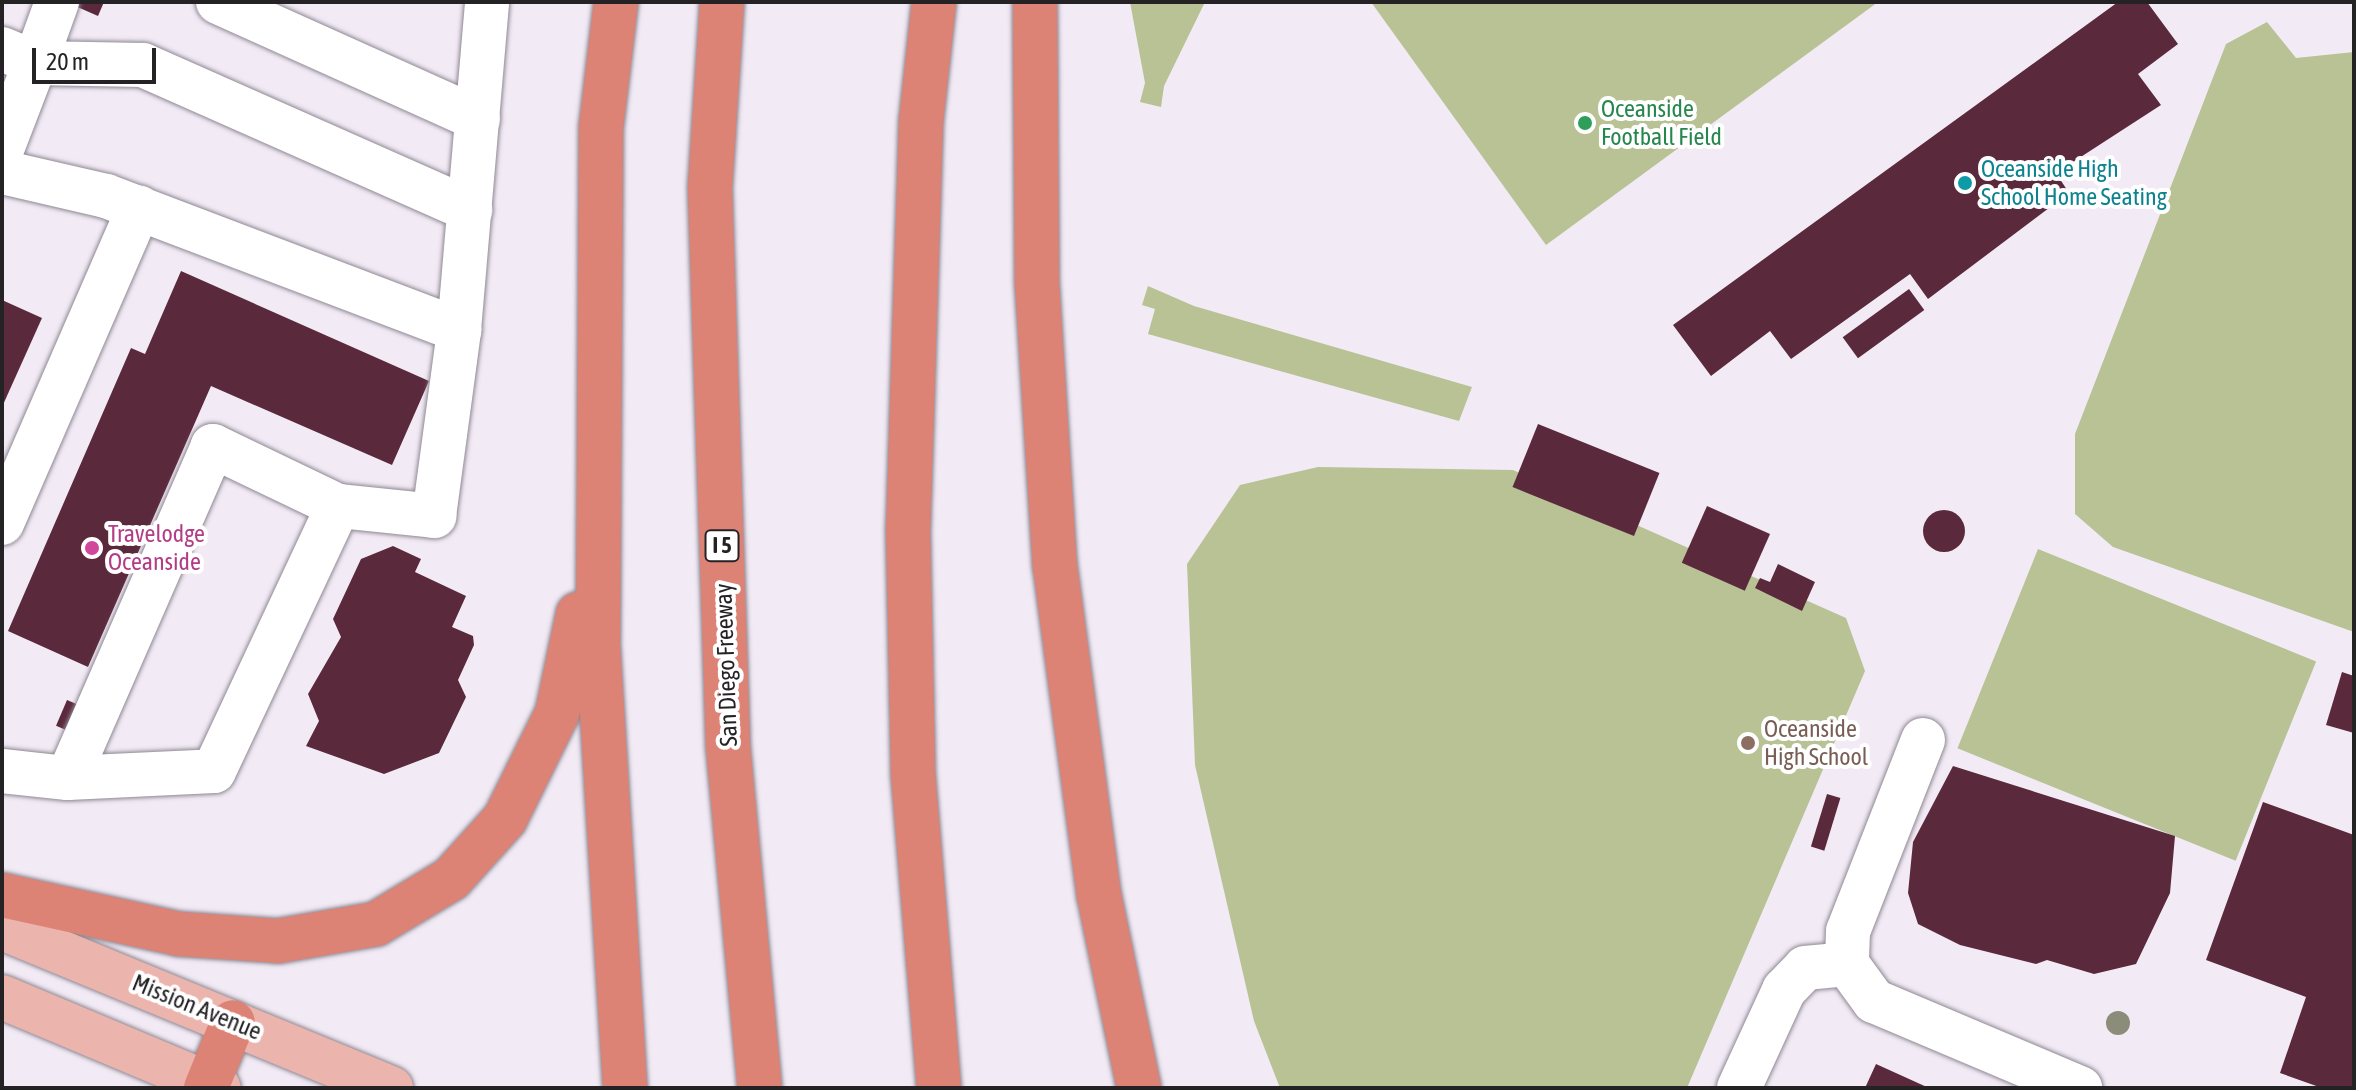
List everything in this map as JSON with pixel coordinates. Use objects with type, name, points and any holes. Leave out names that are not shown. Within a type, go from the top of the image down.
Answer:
[{"type":"highway","points":[[616,2],[601,127],[601,746],[625,1088]]},
{"type":"highway","name":"San Diego Freeway","points":[[722,2],[710,188],[727,730],[760,1088]]},
{"type":"highway","points":[[934,2],[921,121],[908,528],[913,773],[939,1088]]},
{"type":"highway","points":[[1035,2],[1037,283],[1055,566],[1099,895],[1139,1088]]},
{"type":"highway","points":[[2,895],[179,934],[278,941],[376,924],[451,879],[505,819],[557,714],[575,641],[599,396]]},
{"type":"highway","points":[[211,1086],[233,1022]]},
{"type":"main road","name":"Mission Avenue","points":[[2,928],[391,1088]]},
{"type":"main road","points":[[2,997],[211,1086]]},
{"type":"street","points":[[2,149],[18,56],[57,2]]},
{"type":"street","points":[[218,2],[478,119]]},
{"type":"street","points":[[68,778],[213,446],[338,506],[434,516],[459,330],[487,2]]},
{"type":"street","points":[[18,56],[143,65],[470,210]]},
{"type":"street","points":[[2,172],[122,202],[459,330]]},
{"type":"street","points":[[2,523],[122,202]]},
{"type":"street","points":[[2,771],[68,778],[214,771],[338,506]]},
{"type":"street","points":[[1923,740],[1848,931],[1847,964],[1874,1001],[2080,1088]]},
{"type":"street","points":[[1739,1088],[1784,990],[1805,968],[1847,964]]},
{"type":"green space","points":[[1130,2],[1205,2],[1164,86],[1161,107],[1140,102],[1145,83]]},
{"type":"green space","name":"Oceanside Football Field","points":[[1371,2],[1878,2],[1546,245]]},
{"type":"green space","points":[[2267,22],[2296,58],[2354,52],[2354,632],[2113,547],[2075,514],[2075,434],[2226,44]]},
{"type":"green space","points":[[1148,286],[1194,306],[1472,387],[1459,421],[1148,334],[1155,309],[1142,305]]},
{"type":"green space","points":[[1318,467],[1513,470],[1846,618],[1865,671],[1687,1088],[1280,1088],[1254,1021],[1195,765],[1187,564],[1240,485]]},
{"type":"green space","points":[[2038,549],[2316,661],[2236,861],[1957,748]]},
{"type":"building","points":[[66,2],[104,2],[98,16]]},
{"type":"building","name":"Oceanside High School Home Seating","points":[[2118,2],[2147,2],[2178,44],[2138,74],[2161,105],[2056,173],[2069,193],[1928,299],[1910,274],[1791,359],[1770,331],[1711,376],[1673,325]]},
{"type":"building","name":"Travelodge Oceanside","points":[[181,271],[429,381],[392,465],[211,386],[88,667],[8,631],[131,348],[145,354]]},
{"type":"building","points":[[1909,289],[1924,310],[1858,358],[1843,337]]},
{"type":"building","points":[[2,300],[42,318],[2,407]]},
{"type":"building","points":[[1538,424],[1659,473],[1634,536],[1513,487]]},
{"type":"building","points":[[1707,506],[1770,534],[1745,591],[1682,563]]},
{"type":"building","points":[[1944,510],[1959,516],[1965,531],[1959,546],[1944,552],[1929,546],[1923,531],[1929,516]]},
{"type":"building","points":[[393,546],[421,559],[415,572],[466,596],[452,627],[473,636],[474,645],[458,680],[466,697],[439,753],[384,774],[306,746],[319,721],[308,694],[341,637],[333,619],[361,559]]},
{"type":"building","points":[[1778,564],[1815,582],[1802,611],[1755,588],[1760,578],[1770,582]]},
{"type":"building","points":[[2342,672],[2354,676],[2354,733],[2326,725]]},
{"type":"building","points":[[67,700],[91,710],[80,736],[56,726]]},
{"type":"building","points":[[1953,766],[2175,836],[2170,893],[2136,964],[2094,974],[2047,960],[2036,964],[1960,945],[1918,924],[1908,893],[1913,842]]},
{"type":"building","points":[[1827,794],[1840,798],[1824,851],[1811,847]]},
{"type":"building","points":[[2263,802],[2354,835],[2354,1088],[2322,1088],[2280,1073],[2306,997],[2206,960]]},
{"type":"building","points":[[1876,1064],[1929,1088],[1865,1088]]},
{"type":"place","name":"Oceanside Football Field","points":[[1585,123]]},
{"type":"place","name":"Oceanside High School Home Seating","points":[[1965,183]]},
{"type":"place","name":"Travelodge Oceanside","points":[[92,548]]},
{"type":"place","name":"Oceanside High School","points":[[1748,743]]}]
